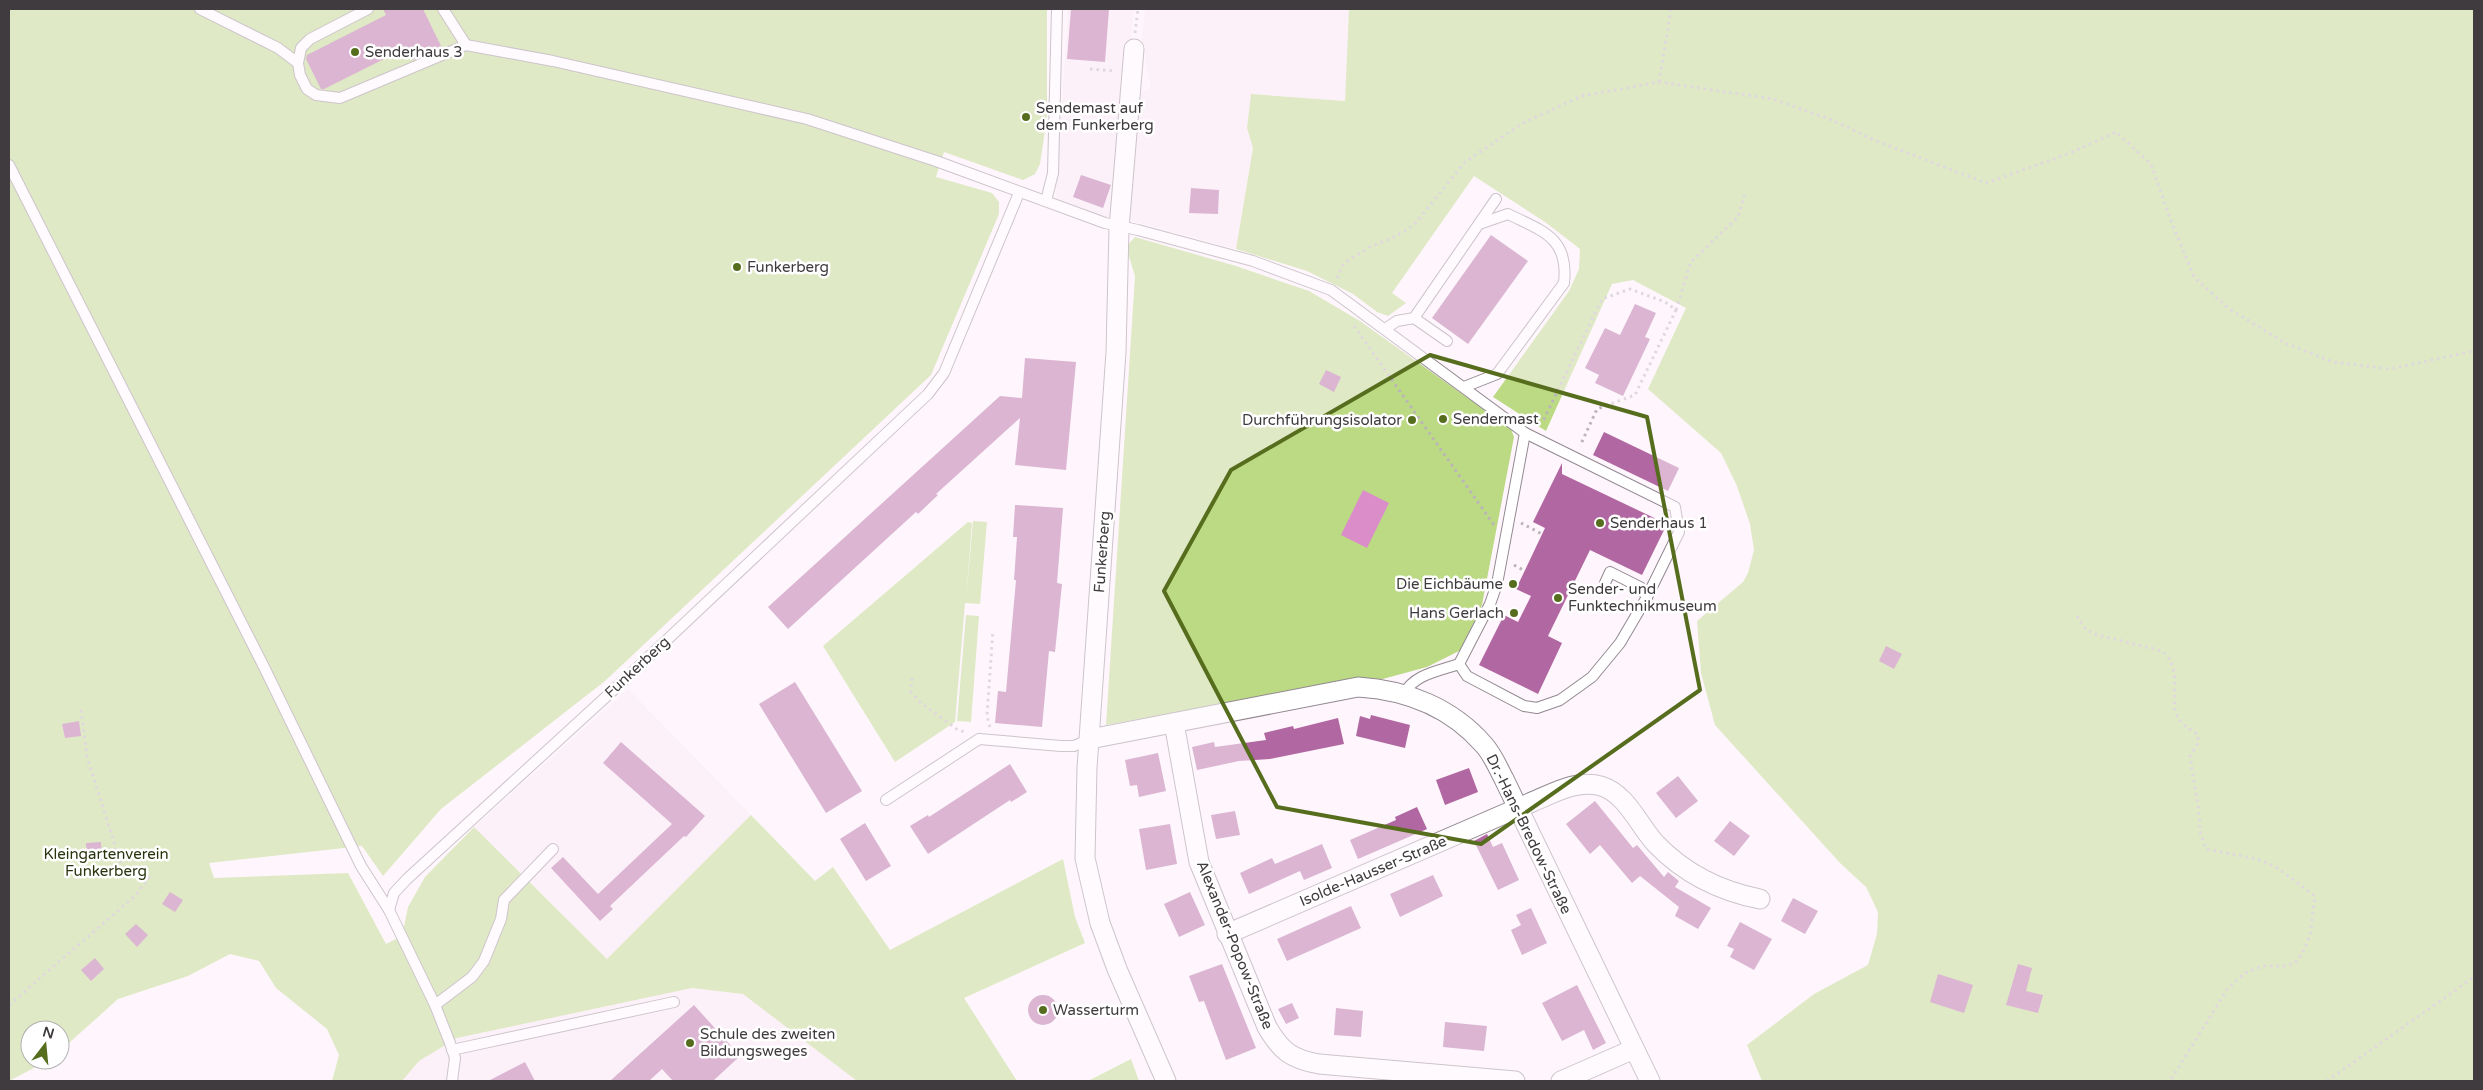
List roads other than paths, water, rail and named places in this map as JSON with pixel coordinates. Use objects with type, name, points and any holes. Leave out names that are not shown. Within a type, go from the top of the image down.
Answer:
[{"type":"street","name":"Funkerberg","points":[[1134,49],[1120,228],[1116,352],[1090,739],[1085,858],[1100,923],[1117,969],[1166,1081]]},
{"type":"street","name":"Dr.-Hans-Bredow-Straße","points":[[1090,739],[1358,687],[1404,694],[1430,704],[1461,722],[1486,747],[1518,808],[1650,1081]]},
{"type":"street","name":"Alexander-Popow-Straße","points":[[1174,723],[1188,812],[1199,862],[1227,934],[1267,1027],[1277,1045],[1302,1061],[1515,1081]]},
{"type":"street","name":"Isolde-Hausser-Straße","points":[[1227,934],[1569,786],[1581,784],[1602,786],[1611,791],[1623,802],[1655,844],[1679,865],[1706,883],[1734,894],[1760,899]]},
{"type":"street","points":[[1560,1081],[1634,1049]]},
{"type":"lane","points":[[200,9],[278,48],[298,63]]},
{"type":"lane","points":[[368,9],[310,39],[300,48],[298,63],[307,89],[316,95],[340,98],[466,45],[553,62],[807,118],[1120,228],[1138,230],[1253,261],[1331,290],[1525,433],[1675,507],[1679,532],[1647,597],[1620,643],[1592,677],[1560,700],[1537,708],[1524,706],[1494,692],[1467,676],[1459,664]]},
{"type":"lane","points":[[443,9],[466,45]]},
{"type":"lane","points":[[1046,201],[1053,173],[1058,9]]},
{"type":"lane","points":[[9,165],[260,658],[361,866],[389,910],[435,1005],[455,1058],[452,1081]]},
{"type":"lane","name":"Funkerberg","points":[[389,910],[394,893],[414,872],[620,684],[928,394],[944,373],[1019,193]]},
{"type":"lane","points":[[1414,318],[1496,198]]},
{"type":"lane","points":[[1464,387],[1498,374],[1564,283],[1565,270],[1563,258],[1552,236],[1508,214],[1479,224]]},
{"type":"lane","points":[[1385,329],[1397,321],[1414,318],[1447,341]]},
{"type":"lane","points":[[1404,694],[1409,684],[1419,678],[1459,664],[1490,604],[1497,584],[1525,433]]},
{"type":"lane","points":[[1605,583],[1610,572],[1640,587],[1647,597]]},
{"type":"lane","points":[[886,800],[979,739],[1061,746],[1074,746],[1090,739]]},
{"type":"lane","points":[[435,1005],[472,977],[484,962],[501,919],[504,900],[553,849]]},
{"type":"lane","points":[[452,1050],[674,1002]]},
{"type":"place","name":"Senderhaus 3","points":[[355,52]]},
{"type":"place","name":"Sendemast auf dem Funkerberg","points":[[1026,117]]},
{"type":"place","name":"Funkerberg","points":[[737,267]]},
{"type":"place","name":"Sendermast","points":[[1443,419]]},
{"type":"place","name":"Durchführungsisolator","points":[[1412,420]]},
{"type":"place","name":"Senderhaus 1","points":[[1600,523]]},
{"type":"place","name":"Die Eichbäume","points":[[1513,584]]},
{"type":"place","name":"Sender- und Funktechnikmuseum","points":[[1558,598]]},
{"type":"place","name":"Hans Gerlach","points":[[1514,613]]},
{"type":"place","name":"Wasserturm","points":[[1043,1010]]},
{"type":"place","name":"Schule des zweiten Bildungsweges","points":[[690,1043]]},
{"type":"park label","name":"Kleingartenverein Funkerberg","points":[[106,862]]}]
